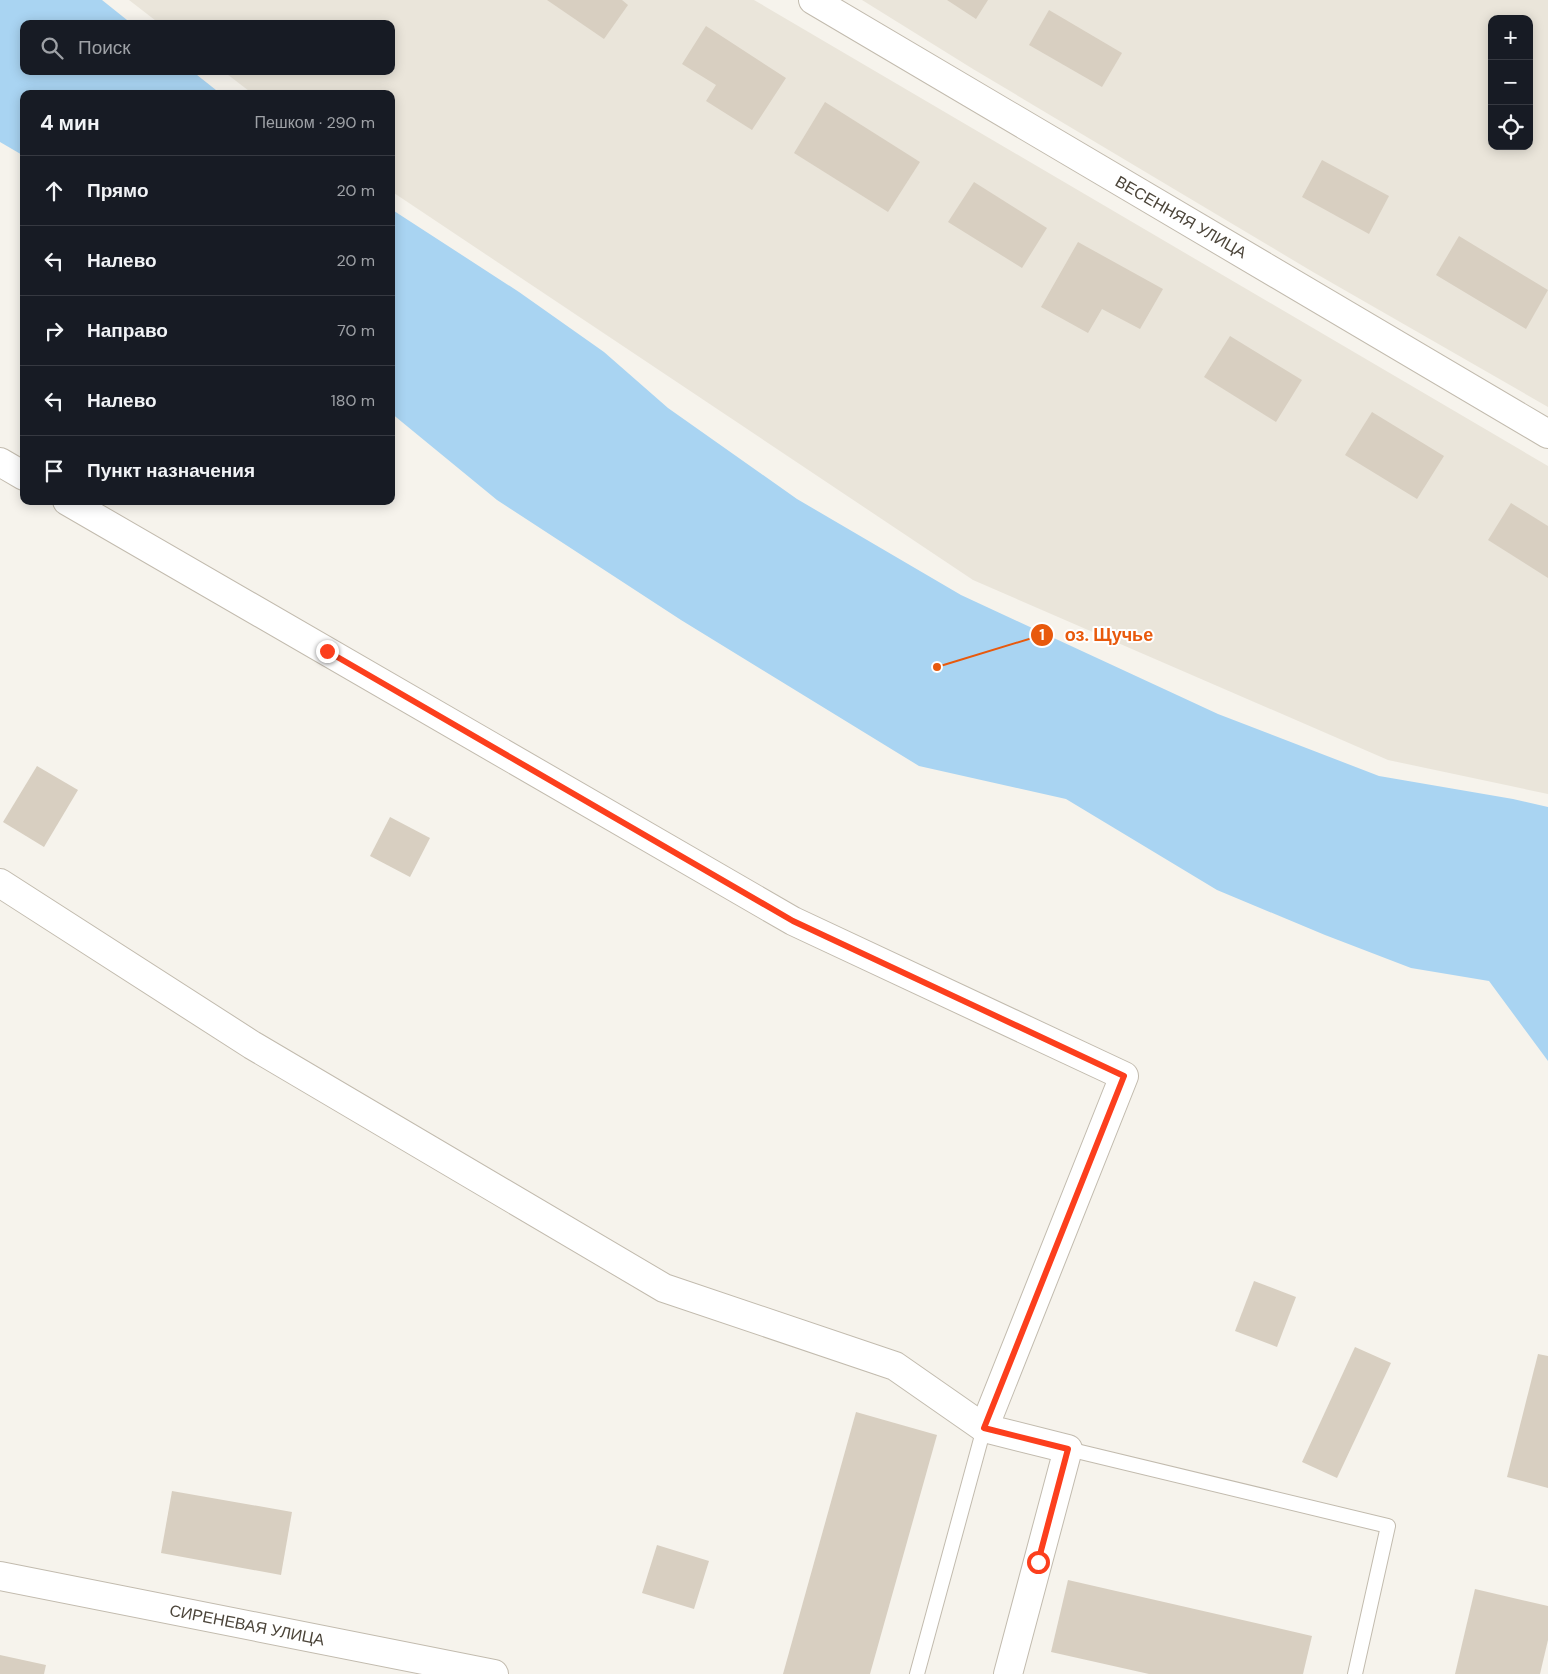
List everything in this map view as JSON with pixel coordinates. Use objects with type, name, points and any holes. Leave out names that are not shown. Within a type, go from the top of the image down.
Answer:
[{"type":"street","name":"ВЕСЕННЯЯ УЛИЦА","points":[[813,0],[1548,434]]},
{"type":"street","points":[[0,462],[20,474]]},
{"type":"street","points":[[74,505],[793,921],[1124,1076],[984,1428]]},
{"type":"street","points":[[0,883],[252,1045],[664,1288],[895,1366],[984,1428],[1068,1449],[1008,1674]]},
{"type":"street","name":"СИРЕНЕВАЯ УЛИЦА","points":[[0,1576],[494,1674]]},
{"type":"lane","points":[[917,1674],[984,1428]]},
{"type":"lane","points":[[1068,1449],[1388,1526],[1356,1674]]},
{"type":"shaded area","points":[[129,0],[754,0],[1548,466],[1548,794],[1388,760],[973,580],[395,194],[395,90],[248,90],[228,75],[395,75],[395,20],[155,20]]},
{"type":"shaded area","points":[[862,0],[1548,0],[1548,407],[1313,272],[973,69]]},
{"type":"water","points":[[0,0],[102,0],[127,20],[20,20],[20,75],[197,75],[216,90],[20,90],[20,154],[0,142]]},
{"type":"water","points":[[395,212],[519,292],[604,352],[668,408],[797,499],[961,595],[1218,714],[1379,776],[1513,799],[1548,807],[1548,1061],[1489,981],[1411,968],[1217,890],[1066,799],[919,766],[681,620],[497,500],[395,416]]},
{"type":"building","points":[[547,0],[622,0],[628,5],[604,39]]},
{"type":"building","points":[[947,0],[988,0],[976,19]]},
{"type":"building","points":[[1049,10],[1122,53],[1102,87],[1029,45]]},
{"type":"building","points":[[706,26],[786,78],[752,130],[706,101],[716,85],[682,64]]},
{"type":"building","points":[[825,102],[920,162],[888,212],[794,153]]},
{"type":"building","points":[[1322,160],[1389,196],[1369,234],[1302,197]]},
{"type":"building","points":[[974,182],[1047,228],[1022,268],[948,222]]},
{"type":"building","points":[[1459,236],[1548,290],[1526,329],[1436,275]]},
{"type":"building","points":[[1078,242],[1163,289],[1140,329],[1102,309],[1088,333],[1041,307]]},
{"type":"building","points":[[1230,336],[1302,380],[1276,422],[1204,377]]},
{"type":"building","points":[[1372,412],[1444,456],[1417,499],[1345,455]]},
{"type":"building","points":[[1511,503],[1548,526],[1548,578],[1488,540]]},
{"type":"building","points":[[37,766],[78,790],[44,847],[3,822]]},
{"type":"building","points":[[390,817],[430,838],[410,877],[370,856]]},
{"type":"building","points":[[1254,1281],[1296,1297],[1277,1347],[1235,1331]]},
{"type":"building","points":[[1355,1347],[1391,1363],[1337,1478],[1302,1462]]},
{"type":"building","points":[[1538,1354],[1548,1356],[1548,1488],[1507,1477]]},
{"type":"building","points":[[856,1412],[937,1435],[870,1674],[783,1674]]},
{"type":"building","points":[[172,1491],[292,1512],[281,1575],[161,1553]]},
{"type":"building","points":[[657,1545],[709,1561],[694,1609],[642,1593]]},
{"type":"building","points":[[1068,1580],[1312,1636],[1303,1674],[1149,1674],[1051,1652]]},
{"type":"building","points":[[1475,1589],[1548,1606],[1548,1640],[1540,1674],[1455,1674]]},
{"type":"building","points":[[0,1655],[46,1665],[44,1674],[0,1674]]},
{"type":"place","name":"оз. Щучье","points":[[937,667]]},
{"type":"route","points":[[327,651],[793,921],[1124,1076],[984,1428],[1068,1449],[1038,1562]]}]
